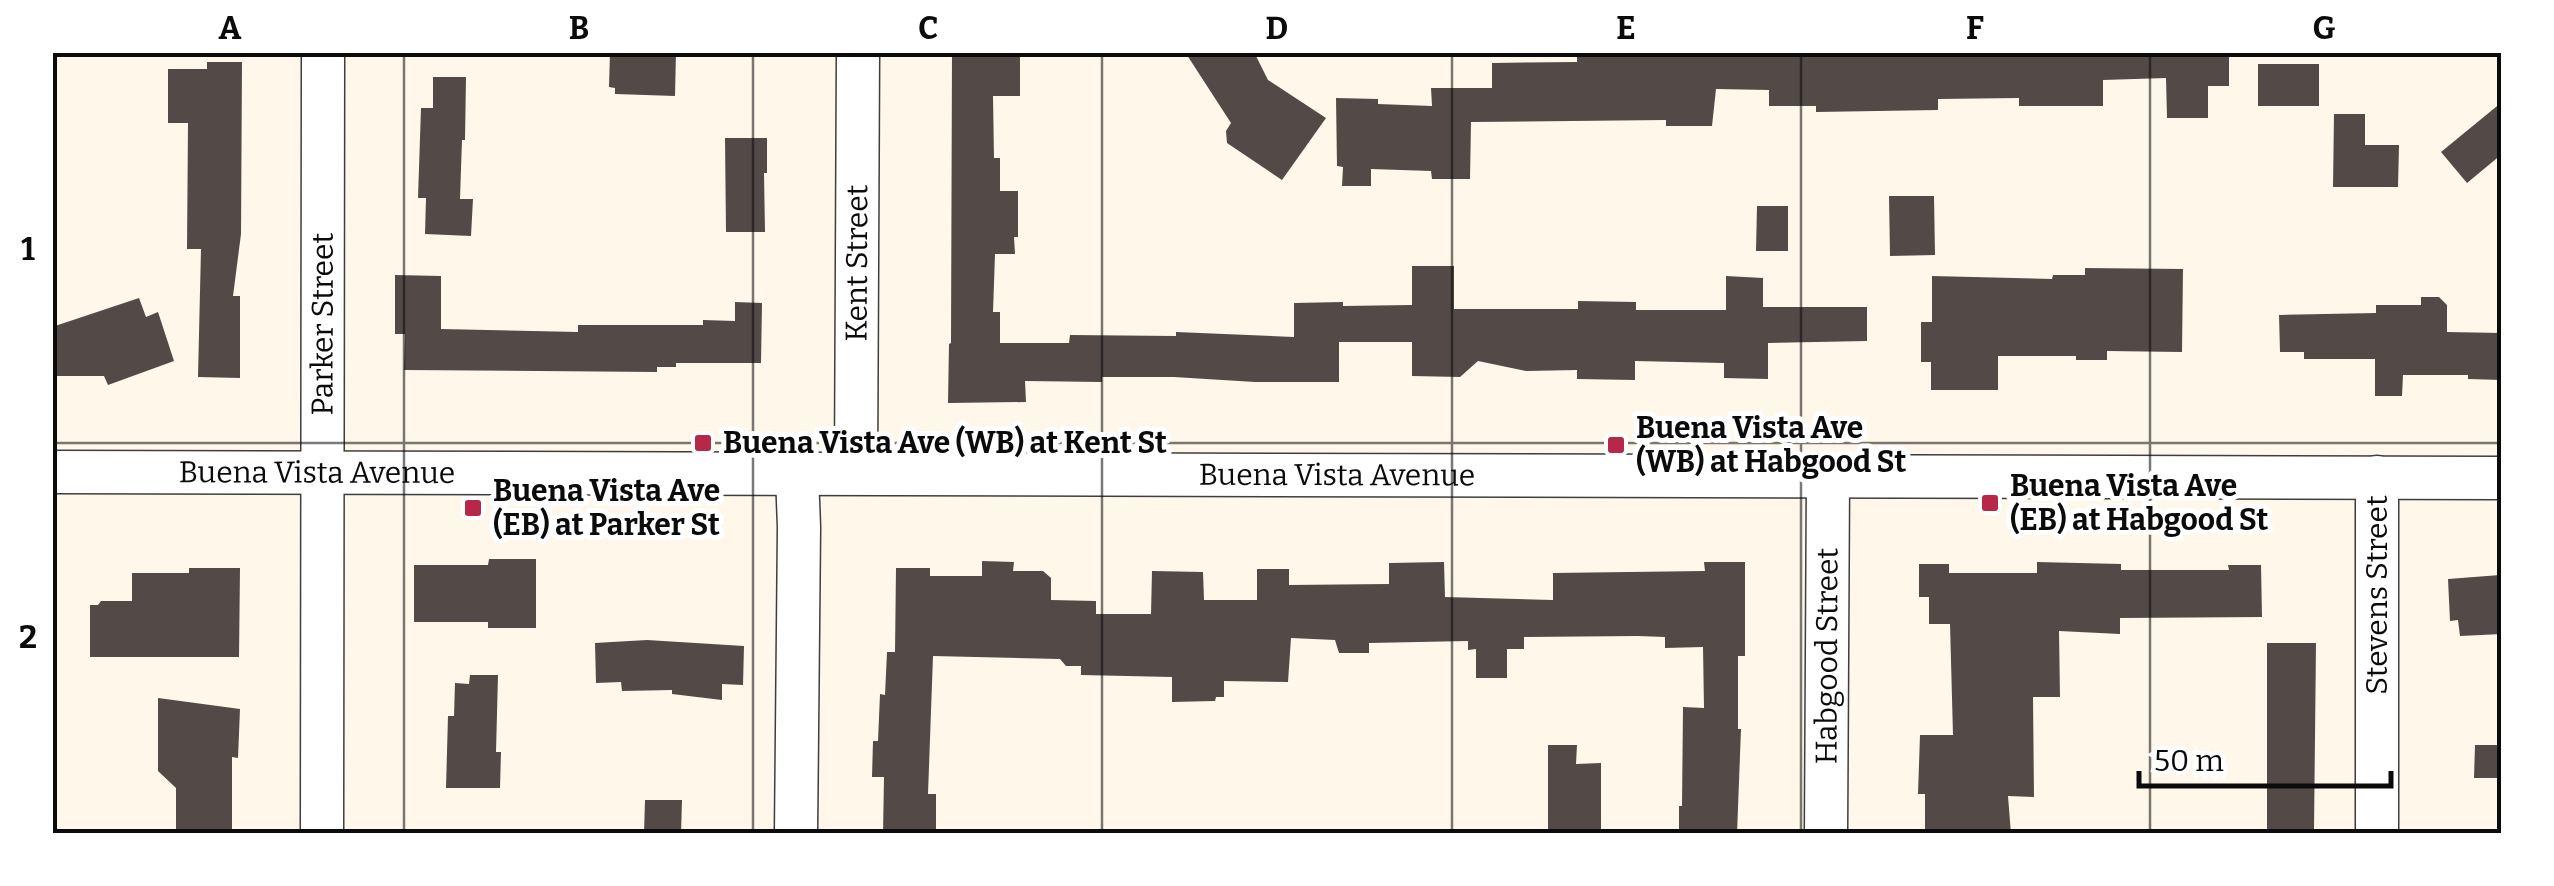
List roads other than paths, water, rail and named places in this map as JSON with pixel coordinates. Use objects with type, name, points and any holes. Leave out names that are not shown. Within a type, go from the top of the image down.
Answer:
[{"type":"street","name":"Parker Street","points":[[322,834],[323,52]]},
{"type":"street","name":"Kent Street","points":[[856,473],[858,52]]},
{"type":"street","name":"Buena Vista Avenue","points":[[52,472],[2502,478]]},
{"type":"street","points":[[796,834],[797,475]]},
{"type":"street","name":"Stevens Street","points":[[2377,477],[2377,834]]},
{"type":"street","name":"Habgood Street","points":[[1826,834],[1828,478]]},
{"type":"place","name":"Buena Vista Ave (WB) at Kent St","points":[[703,443]]},
{"type":"place","name":"Buena Vista Ave (WB) at Habgood St","points":[[1616,445]]},
{"type":"place","name":"Buena Vista Ave (EB) at Habgood St","points":[[1990,503]]},
{"type":"place","name":"Buena Vista Ave (EB) at Parker St","points":[[473,508]]}]
